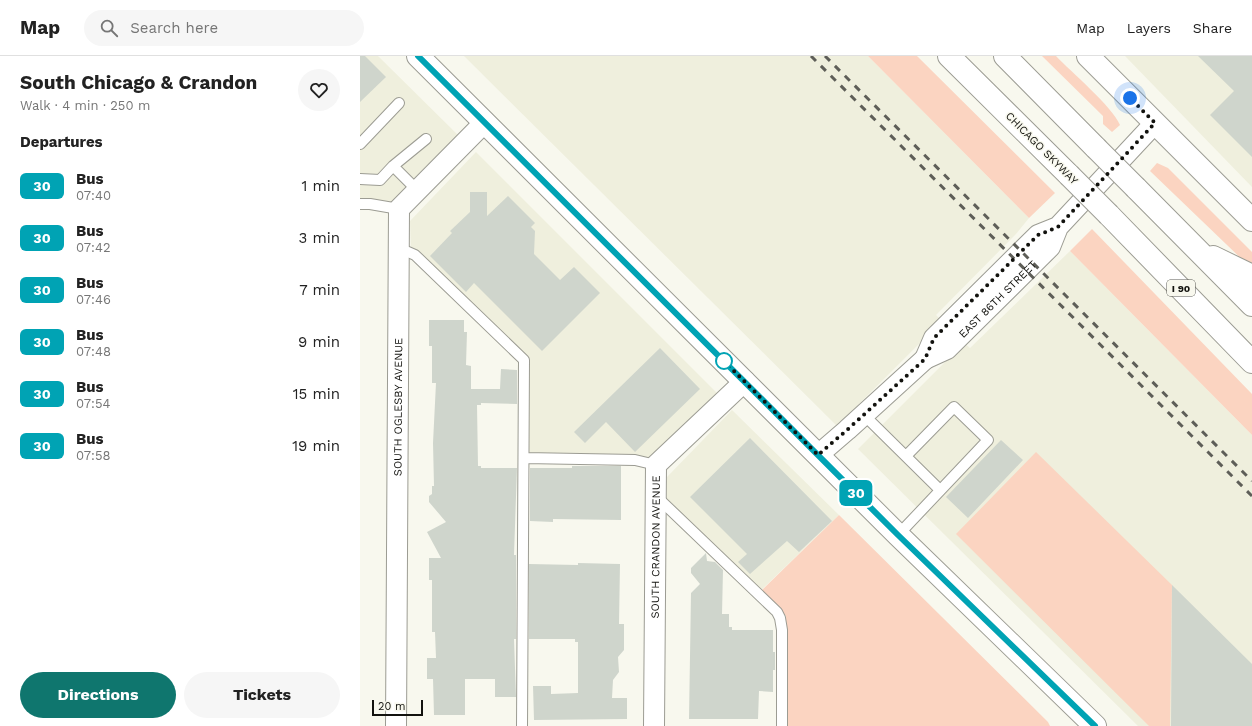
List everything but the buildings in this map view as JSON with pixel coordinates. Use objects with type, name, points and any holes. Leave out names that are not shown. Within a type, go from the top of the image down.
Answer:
[{"type":"main road","points":[[418,56],[898,535],[1095,726]]},
{"type":"main road","name":"CHICAGO SKYWAY","points":[[949,56],[1109,215],[1252,362]]},
{"type":"main road","points":[[1005,56],[1252,305]]},
{"type":"main road","points":[[1088,56],[1252,220]]},
{"type":"main road","points":[[1197,248],[1248,274],[1252,279]]},
{"type":"street","points":[[400,210],[484,122]]},
{"type":"street","name":"EAST 86TH STREET","points":[[818,455],[925,359],[934,338],[1038,235],[1058,227],[1155,123]]},
{"type":"street","name":"SOUTH OGLESBY AVENUE","points":[[396,726],[400,210]]},
{"type":"street","name":"SOUTH CRANDON AVENUE","points":[[654,726],[657,497],[656,465],[745,381]]},
{"type":"lane","points":[[360,144],[399,103]]},
{"type":"lane","points":[[360,179],[380,180],[393,166],[426,139]]},
{"type":"lane","points":[[393,166],[418,191]]},
{"type":"lane","points":[[360,204],[370,204],[400,210]]},
{"type":"lane","points":[[399,248],[415,255],[524,360],[525,458],[522,726]]},
{"type":"lane","points":[[898,535],[988,440],[954,408],[906,456]]},
{"type":"lane","points":[[864,415],[940,490]]},
{"type":"lane","points":[[525,458],[636,460],[656,465]]},
{"type":"lane","points":[[657,497],[777,612],[780,618],[782,630],[782,726]]},
{"type":"shaded area","points":[[360,56],[378,56],[460,137],[388,207],[360,204]]},
{"type":"shaded area","points":[[464,56],[868,56],[1029,218],[1016,234],[936,315],[942,321],[837,426]]},
{"type":"shaded area","points":[[868,56],[917,56],[1055,193],[1029,218]]},
{"type":"shaded area","points":[[1042,56],[1056,56],[1109,108],[1120,125],[1112,132],[1103,124],[1103,116]]},
{"type":"shaded area","points":[[1125,56],[1252,56],[1252,187]]},
{"type":"shaded area","points":[[476,152],[717,393],[644,462],[525,458],[524,360],[411,253],[410,221]]},
{"type":"shaded area","points":[[1157,163],[1168,168],[1252,252],[1252,269],[1150,171]]},
{"type":"shaded area","points":[[1092,229],[1252,394],[1252,435],[1070,251]]},
{"type":"shaded area","points":[[1070,251],[1252,435],[1252,726],[1138,726],[858,449],[964,343],[970,348]]},
{"type":"shaded area","points":[[732,410],[839,515],[758,593],[667,506],[667,477]]},
{"type":"shaded area","points":[[1036,452],[1172,585],[1170,726],[1149,726],[956,534]]},
{"type":"shaded area","points":[[839,515],[1048,722],[1050,726],[788,726],[786,616],[762,590]]},
{"type":"railway","points":[[811,56],[1252,496]]},
{"type":"railway","points":[[825,56],[1252,481]]},
{"type":"bus line","name":"30","points":[[418,56],[755,391],[810,448],[1095,726]]},
{"type":"route","points":[[724,361],[818,455],[925,359],[934,338],[1038,235],[1058,227],[1155,123],[1130,98]]}]
